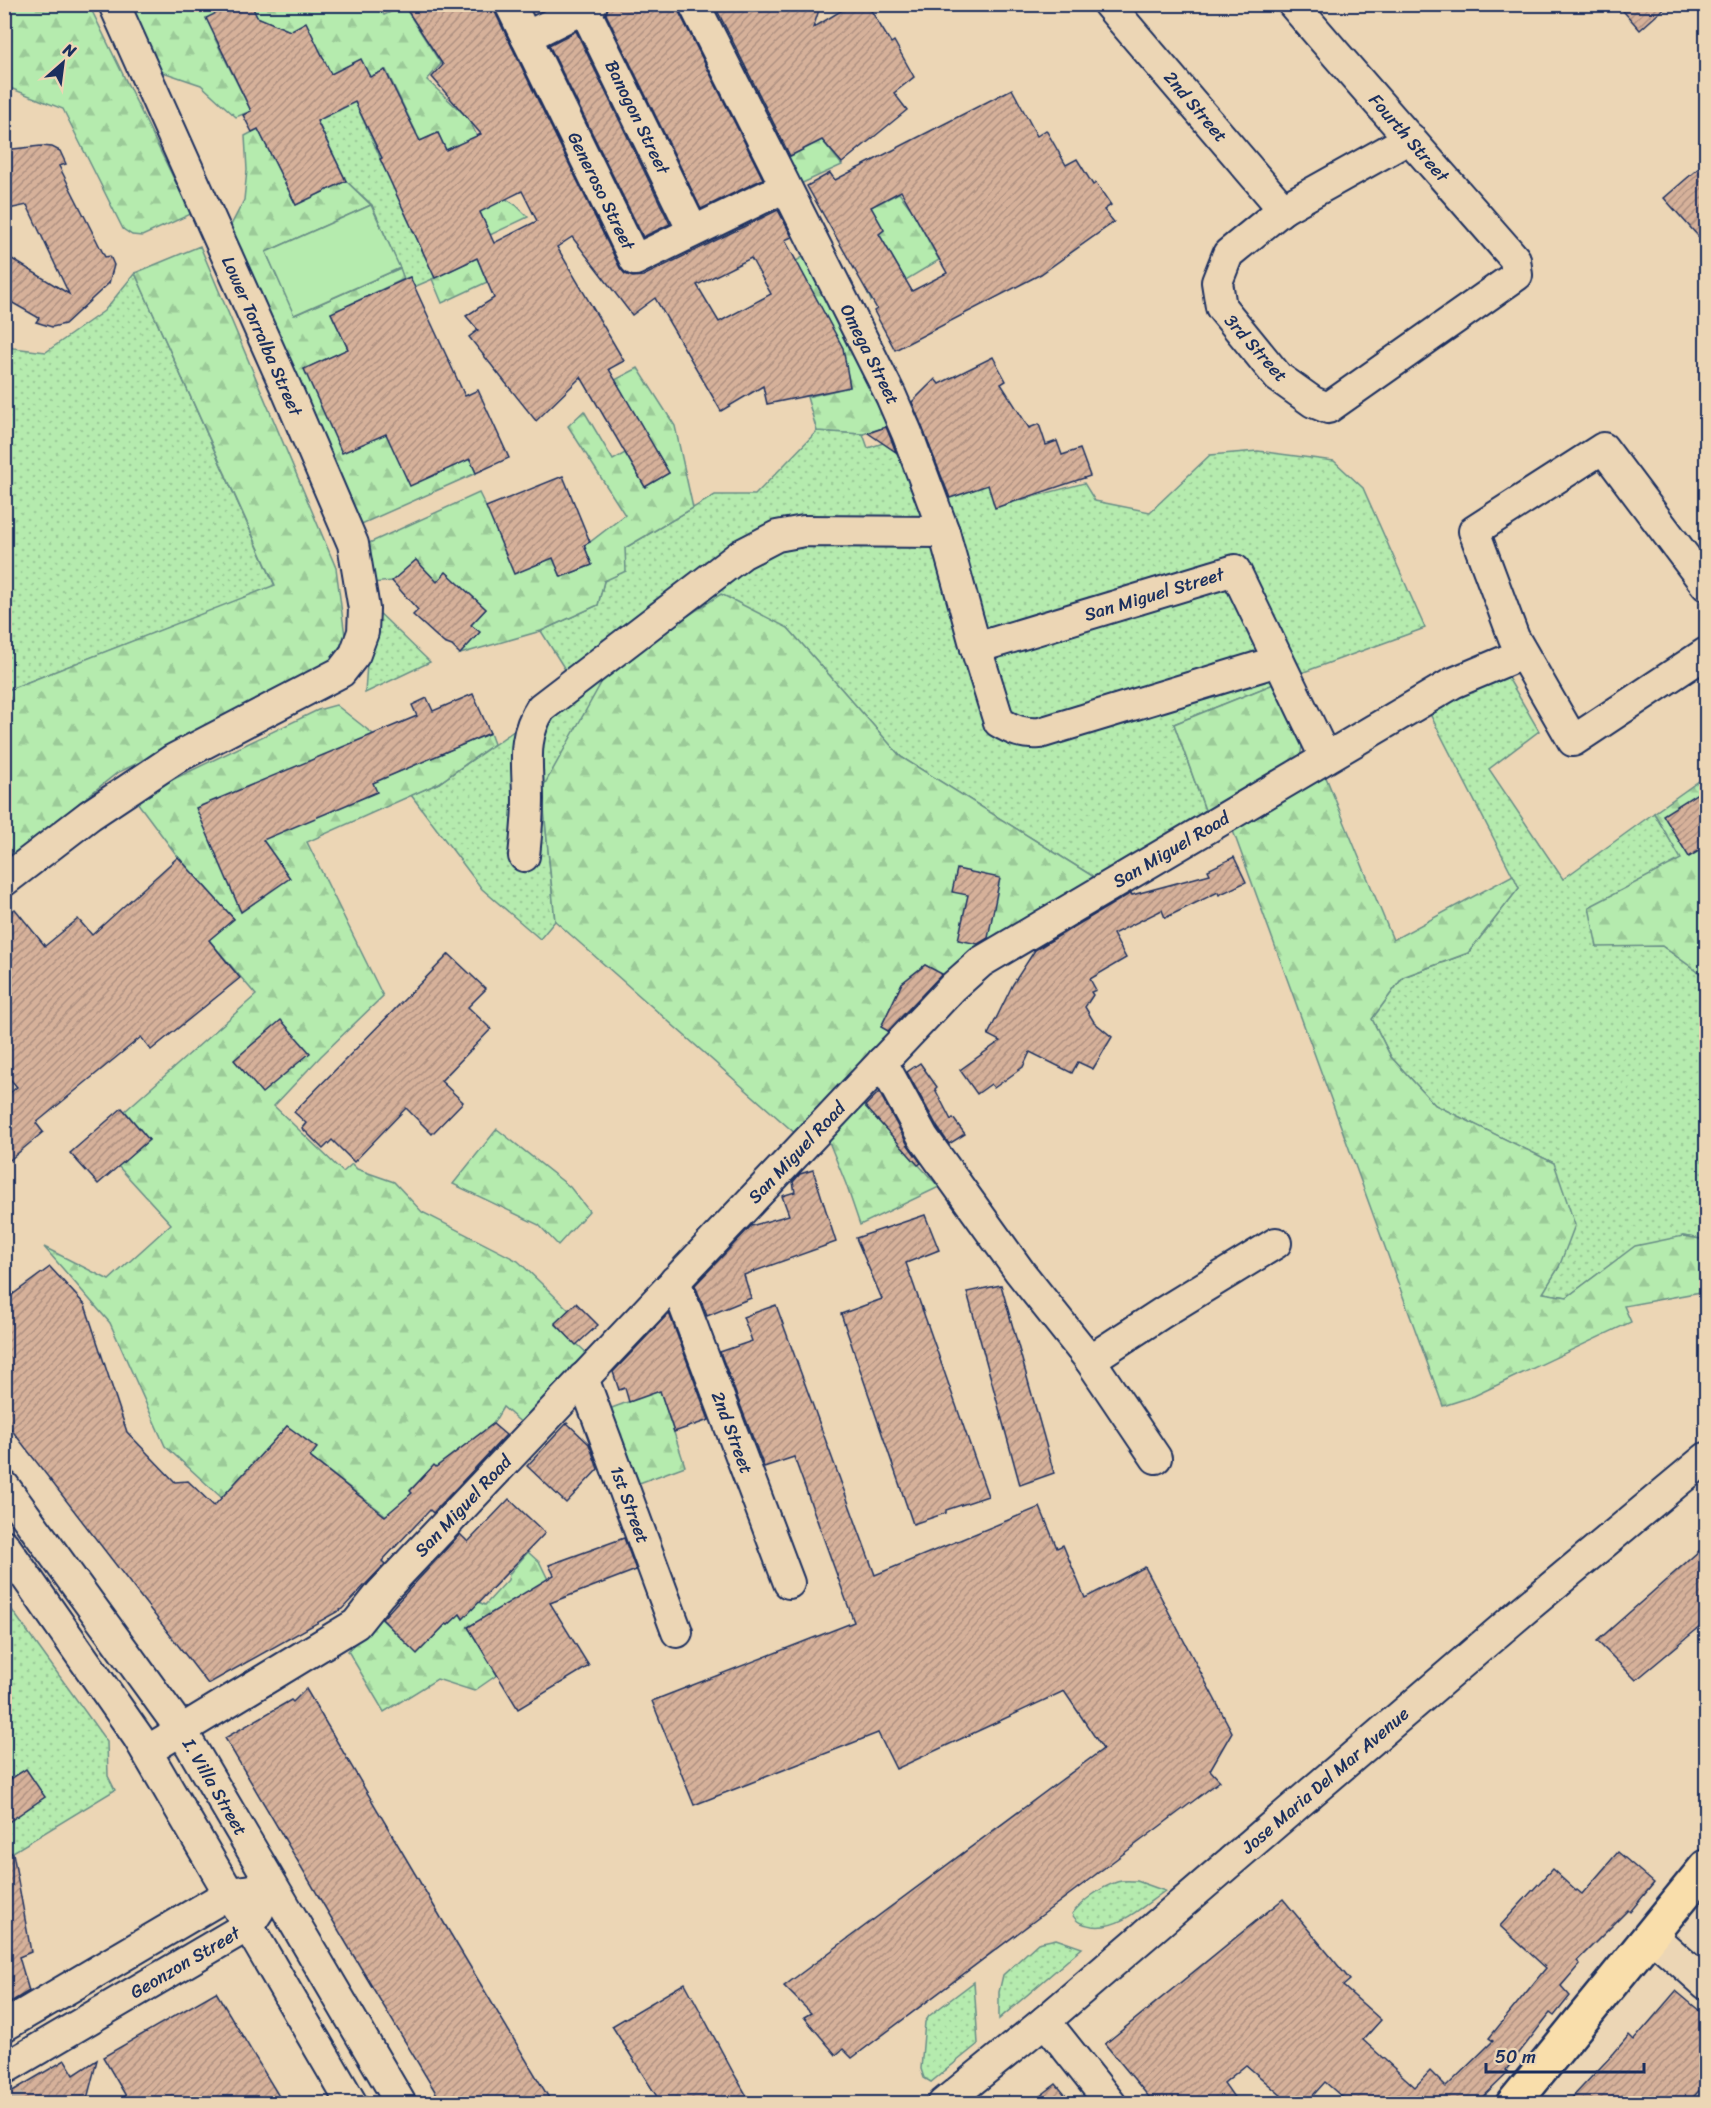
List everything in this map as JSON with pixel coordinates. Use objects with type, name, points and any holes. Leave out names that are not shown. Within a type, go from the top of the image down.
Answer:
[{"type":"main road","points":[[1513,2103],[1707,1867]]},
{"type":"street","name":"Lower Torralba Street","points":[[4,881],[90,814],[174,759],[340,672],[355,654],[363,632],[364,609],[353,544],[286,388],[114,4]]},
{"type":"street","name":"Generoso Street","points":[[510,4],[634,260],[785,187]]},
{"type":"street","name":"Omega Street","points":[[694,4],[891,396],[944,532],[999,722],[1013,731],[1025,734],[1040,733],[1278,661]]},
{"type":"street","name":"2nd Street","points":[[1108,4],[1283,209]]},
{"type":"street","name":"Fourth Street","points":[[1293,4],[1515,259],[1516,275]]},
{"type":"street","points":[[526,37],[586,6]]},
{"type":"street","name":"Banogon Street","points":[[586,6],[693,231]]},
{"type":"street","name":"3rd Street","points":[[1410,138],[1283,209],[1228,254],[1217,282],[1221,307],[1278,376],[1313,402],[1328,408],[1516,275]]},
{"type":"street","points":[[1707,585],[1603,448],[1474,531],[1514,638],[1573,741],[1707,653]]},
{"type":"street","points":[[524,856],[528,800],[527,745],[532,723],[542,708],[742,554],[777,536],[804,531],[944,532]]},
{"type":"street","name":"San Miguel Street","points":[[976,648],[1235,570],[1325,758]]},
{"type":"street","name":"San Miguel Road","points":[[147,1751],[356,1624],[380,1594],[583,1378],[953,987],[981,962],[1453,683],[1522,654]]},
{"type":"street","points":[[882,1062],[923,1137],[1020,1272],[1090,1360],[1156,1458]]},
{"type":"street","points":[[1090,1360],[1162,1312],[1276,1243]]},
{"type":"street","name":"2nd Street","points":[[675,1281],[789,1582]]},
{"type":"street","name":"1st Street","points":[[583,1378],[677,1632]]},
{"type":"street","name":"Jose Maria Del Mar Avenue","points":[[943,2103],[1045,2021],[1525,1609],[1707,1458]]},
{"type":"street","name":"I. Villa Street","points":[[4,1486],[182,1731],[401,2103]]},
{"type":"street","points":[[4,1545],[147,1751],[352,2103]]},
{"type":"street","points":[[24,1572],[54,1554]]},
{"type":"street","name":"Geonzon Street","points":[[4,2026],[230,1893],[274,1888]]},
{"type":"street","name":"Geonzon Street","points":[[4,2069],[249,1925],[274,1888]]},
{"type":"street","points":[[1651,1935],[1707,1984]]},
{"type":"street","points":[[1045,2021],[1110,2103]]},
{"type":"green space","points":[[4,5],[89,5],[191,214],[142,236],[132,235],[123,229],[63,109],[5,86]]},
{"type":"green space","points":[[125,5],[235,5],[234,29],[215,39],[251,111],[236,117],[201,85],[151,68]]},
{"type":"green space","points":[[251,5],[370,5],[372,9],[379,6],[384,15],[404,6],[441,64],[427,80],[469,119],[506,199],[528,217],[490,235],[468,187],[458,145],[446,150],[438,133],[380,159],[378,150],[416,132],[386,70],[370,77],[361,60],[331,74],[306,23],[290,31],[257,17]]},
{"type":"green space","points":[[355,102],[435,278],[414,287],[410,277],[404,279],[372,205],[346,181],[313,112]]},
{"type":"green space","points":[[258,129],[296,205],[346,181],[371,205],[266,252],[295,315],[400,268],[404,279],[331,313],[348,349],[304,369],[446,405],[476,473],[357,526],[226,235],[244,200],[247,170],[245,136]]},
{"type":"green space","points":[[822,140],[842,165],[796,186],[783,160]]},
{"type":"green space","points":[[899,193],[911,209],[939,260],[871,301],[867,291],[901,272],[879,234],[884,230],[871,207]]},
{"type":"green space","points":[[371,205],[400,268],[294,315],[266,252]]},
{"type":"green space","points":[[200,246],[336,568],[345,636],[328,673],[117,773],[5,862],[5,691],[275,585],[135,273]]},
{"type":"green space","points":[[811,252],[892,425],[863,434],[817,431],[807,397],[850,387],[842,347],[796,261]]},
{"type":"green space","points":[[477,258],[487,282],[442,303],[432,279]]},
{"type":"green space","points":[[135,273],[275,586],[5,691],[4,343],[13,348],[46,352],[104,311]]},
{"type":"green space","points":[[638,368],[675,426],[693,508],[625,548],[626,571],[604,581],[598,605],[541,631],[460,654],[479,633],[471,625],[486,609],[446,572],[437,582],[416,560],[392,581],[372,583],[367,544],[479,493],[486,507],[553,558],[561,577],[592,565],[584,545],[625,515],[568,426],[584,411],[613,460],[625,453],[645,487],[669,473],[615,380]]},
{"type":"green space","points":[[817,431],[863,434],[868,448],[883,443],[909,461],[920,494],[942,497],[958,495],[970,488],[986,472],[995,507],[1084,483],[1095,501],[1150,512],[1210,455],[1258,451],[1334,461],[1363,488],[1425,628],[1301,673],[1174,724],[1209,821],[1102,882],[901,757],[788,628],[542,789],[555,921],[540,939],[482,889],[411,795],[439,783],[528,721],[571,679],[541,631],[598,605],[604,581],[625,548],[715,495],[755,495]]},
{"type":"green space","points":[[721,594],[788,628],[901,757],[1102,882],[947,978],[925,965],[902,983],[881,1027],[899,1036],[797,1135],[555,921],[542,789],[610,667]]},
{"type":"green space","points":[[371,605],[430,662],[365,693]]},
{"type":"green space","points":[[1503,669],[1539,731],[1489,769],[1563,879],[1654,813],[1682,859],[1597,946],[1662,946],[1701,974],[1706,983],[1706,1240],[1683,1236],[1598,1274],[1567,1297],[1542,1293],[1559,1267],[1554,1163],[1435,1105],[1391,1057],[1372,1019],[1403,977],[1468,953],[1519,888],[1430,714]]},
{"type":"green space","points":[[1279,682],[1303,739],[1299,765],[1209,821],[1174,724]]},
{"type":"green space","points":[[336,705],[373,734],[391,775],[490,733],[494,744],[439,783],[307,842],[383,996],[321,1056],[274,1106],[343,1172],[352,1164],[357,1169],[394,1182],[422,1212],[518,1261],[569,1310],[555,1324],[589,1355],[524,1425],[503,1407],[493,1424],[436,1467],[434,1466],[388,1517],[310,1457],[287,1426],[222,1498],[165,1446],[110,1323],[44,1247],[109,1280],[171,1224],[118,1166],[149,1140],[125,1111],[256,995],[209,940],[234,919],[178,857],[134,798],[318,710]]},
{"type":"green space","points":[[1323,770],[1393,940],[1513,875],[1519,888],[1468,953],[1403,977],[1372,1019],[1391,1057],[1435,1105],[1554,1163],[1575,1225],[1559,1267],[1543,1293],[1567,1297],[1635,1246],[1683,1236],[1706,1240],[1706,1291],[1624,1306],[1631,1322],[1474,1396],[1443,1406],[1232,828]]},
{"type":"green space","points":[[1706,776],[1706,983],[1701,974],[1662,946],[1597,947],[1589,907],[1681,859],[1654,813]]},
{"type":"green space","points":[[861,1102],[939,1187],[860,1225],[829,1142]]},
{"type":"green space","points":[[497,1129],[570,1187],[589,1211],[558,1245],[539,1225],[453,1184]]},
{"type":"green space","points":[[660,1390],[685,1466],[634,1485],[609,1409]]},
{"type":"green space","points":[[528,1552],[540,1563],[558,1600],[468,1627],[497,1675],[474,1691],[437,1679],[384,1712],[348,1651],[378,1616],[417,1653],[474,1600],[485,1605],[508,1580],[509,1574]]},
{"type":"green space","points":[[4,1599],[107,1742],[108,1776],[115,1790],[5,1857]]},
{"type":"green space","points":[[1119,1881],[1137,1881],[1165,1891],[1130,1916],[1112,1924],[1085,1925],[1072,1914],[1086,1899],[1105,1887]]},
{"type":"green space","points":[[1056,1939],[1082,1948],[999,2019],[999,1992],[1003,1975],[1038,1943]]},
{"type":"green space","points":[[974,1982],[978,2044],[931,2082],[924,2078],[921,2069],[925,2022],[929,2016]]},
{"type":"building","points":[[235,4],[251,4],[257,17],[290,31],[306,22],[331,74],[361,59],[370,77],[385,70],[420,141],[438,133],[446,150],[481,134],[432,77],[443,65],[403,4],[491,4],[620,268],[625,274],[633,277],[643,276],[778,210],[792,237],[785,240],[843,348],[850,387],[767,404],[763,386],[721,411],[655,298],[632,315],[572,237],[557,247],[624,361],[609,369],[669,473],[645,487],[581,377],[536,421],[469,337],[478,330],[466,316],[494,298],[477,258],[435,278],[355,102],[317,121],[346,181],[296,205],[258,129],[252,132],[243,115],[251,111],[206,18]],"holes":[[[522,191],[537,221],[494,243],[480,212]],[[751,258],[771,294],[719,322],[697,285]]]},
{"type":"building","points":[[609,4],[677,4],[763,179],[701,209],[606,14]]},
{"type":"building","points":[[714,4],[821,4],[813,28],[852,4],[867,4],[891,43],[894,41],[914,77],[894,93],[907,110],[842,163],[822,140],[790,156]]},
{"type":"building","points":[[1617,4],[1669,4],[1640,30]]},
{"type":"building","points":[[576,31],[670,224],[643,237],[549,45]]},
{"type":"building","points":[[1012,89],[1037,136],[1046,130],[1066,165],[1077,159],[1093,185],[1096,183],[1111,205],[1104,210],[1114,222],[1041,274],[895,350],[874,311],[877,309],[807,186],[830,173],[835,180]],"holes":[[[901,191],[947,273],[912,291],[879,234],[884,230],[871,207]]]},
{"type":"building","points":[[52,147],[60,151],[66,164],[59,166],[105,257],[110,256],[114,265],[109,283],[65,324],[52,327],[36,322],[39,318],[4,298],[4,254],[69,294],[27,205],[4,210],[4,150]]},
{"type":"building","points":[[1707,161],[1707,246],[1664,198]]},
{"type":"building","points":[[410,277],[465,396],[478,390],[509,458],[476,473],[470,459],[410,486],[386,434],[342,453],[304,369],[348,349],[331,313]]},
{"type":"building","points":[[993,357],[1006,381],[1001,384],[1029,428],[1039,424],[1046,445],[1057,441],[1062,455],[1080,449],[1090,476],[995,508],[988,485],[950,498],[912,402],[935,379],[939,384]]},
{"type":"building","points":[[886,427],[891,439],[896,452],[868,433]]},
{"type":"building","points":[[563,476],[590,542],[584,545],[592,565],[561,577],[553,558],[514,574],[486,507]]},
{"type":"building","points":[[416,560],[437,582],[446,572],[486,609],[471,625],[480,632],[460,654],[413,615],[418,610],[392,581]]},
{"type":"building","points":[[473,694],[490,733],[373,783],[377,792],[263,840],[290,878],[241,912],[196,808],[417,716],[412,705],[427,698],[433,711]]},
{"type":"building","points":[[1707,787],[1707,846],[1689,857],[1663,815]]},
{"type":"building","points":[[178,857],[234,919],[209,940],[240,978],[151,1050],[141,1037],[36,1123],[43,1132],[4,1165],[4,1098],[17,1087],[4,1072],[4,917],[15,909],[45,946],[78,919],[92,935]]},
{"type":"building","points":[[1234,857],[1246,882],[1219,895],[1218,892],[1165,918],[1162,910],[1113,934],[1126,958],[1090,979],[1096,990],[1091,992],[1093,995],[1085,1007],[1094,1022],[1112,1037],[1093,1069],[1078,1062],[1072,1073],[1030,1052],[1023,1067],[994,1088],[991,1084],[977,1094],[960,1070],[1000,1041],[988,1035],[1013,984],[1035,950],[1131,893],[1132,895],[1210,874],[1208,870]]},
{"type":"building","points":[[957,869],[1000,878],[988,938],[978,944],[958,940],[968,895],[952,892]]},
{"type":"building","points":[[449,954],[486,989],[468,1007],[491,1029],[441,1081],[463,1102],[432,1134],[406,1108],[354,1162],[332,1140],[323,1149],[302,1128],[306,1123],[294,1112]]},
{"type":"building","points":[[925,965],[942,974],[888,1031],[881,1027],[902,983]]},
{"type":"building","points":[[281,1020],[310,1053],[262,1093],[234,1060]]},
{"type":"building","points":[[920,1063],[937,1087],[935,1089],[951,1120],[953,1118],[965,1134],[949,1144],[907,1072]]},
{"type":"building","points":[[879,1092],[908,1145],[921,1163],[918,1165],[865,1106]]},
{"type":"building","points":[[122,1108],[149,1140],[98,1184],[70,1153]]},
{"type":"building","points":[[813,1170],[836,1242],[744,1275],[751,1298],[707,1316],[695,1285],[751,1226],[789,1215],[782,1196],[795,1192],[793,1182],[800,1174]]},
{"type":"building","points":[[925,1215],[939,1250],[906,1263],[988,1496],[913,1524],[841,1314],[882,1299],[856,1238]]},
{"type":"building","points":[[50,1267],[85,1305],[127,1432],[175,1482],[188,1481],[214,1506],[287,1426],[317,1448],[310,1457],[385,1516],[412,1493],[410,1491],[434,1465],[436,1467],[493,1424],[506,1435],[433,1513],[430,1510],[382,1561],[385,1564],[342,1609],[208,1684],[4,1420],[4,1301]]},
{"type":"building","points":[[1001,1285],[1054,1473],[1020,1485],[967,1292]]},
{"type":"building","points":[[576,1303],[598,1325],[576,1345],[555,1323]]},
{"type":"building","points":[[776,1305],[875,1575],[1040,1507],[1057,1548],[1063,1545],[1085,1598],[1145,1567],[1232,1732],[1210,1770],[1220,1781],[852,2058],[843,2049],[836,2055],[804,2017],[811,2013],[784,1986],[1103,1749],[1064,1691],[896,1769],[878,1733],[694,1805],[652,1701],[854,1622],[794,1457],[764,1467],[720,1352],[752,1341],[743,1317]]},
{"type":"building","points":[[669,1313],[709,1420],[674,1432],[660,1391],[629,1402],[625,1388],[619,1390],[613,1372]]},
{"type":"building","points":[[567,1423],[589,1444],[598,1469],[566,1503],[527,1466]]},
{"type":"building","points":[[509,1499],[545,1533],[463,1619],[460,1614],[448,1625],[446,1624],[417,1654],[382,1619],[460,1534],[468,1542]]},
{"type":"building","points":[[624,1538],[636,1570],[550,1603],[589,1666],[518,1709],[468,1627],[554,1575],[549,1565]]},
{"type":"building","points":[[1707,1544],[1707,1621],[1636,1680],[1597,1641]]},
{"type":"building","points":[[306,1689],[552,2103],[442,2103],[365,1975],[225,1738],[291,1700],[293,1702]]},
{"type":"building","points":[[26,1769],[45,1797],[4,1825],[4,1783]]},
{"type":"building","points":[[1618,1852],[1654,1883],[1630,1912],[1628,1910],[1577,1961],[1580,1964],[1561,1986],[1570,1996],[1554,2016],[1550,2013],[1506,2070],[1508,2073],[1477,2103],[1349,2103],[1325,2082],[1306,2103],[1290,2103],[1246,2065],[1224,2083],[1238,2103],[1154,2103],[1105,2044],[1283,1899],[1350,1980],[1343,1986],[1381,2020],[1363,2040],[1415,2087],[1430,2071],[1446,2087],[1493,2041],[1489,2038],[1546,1968],[1500,1926],[1552,1869],[1582,1894]]},
{"type":"building","points":[[4,1853],[13,1853],[31,1952],[19,1957],[29,1991],[4,2006]]},
{"type":"building","points":[[685,1983],[751,2103],[661,2103],[612,2026]]},
{"type":"building","points":[[1676,1991],[1707,2017],[1707,2082],[1688,2103],[1567,2103],[1629,2035],[1634,2040]]},
{"type":"building","points":[[216,1992],[283,2103],[130,2103],[103,2057]]},
{"type":"building","points":[[65,2060],[74,2075],[97,2060],[86,2103],[4,2103],[4,2096]]},
{"type":"building","points":[[1056,2084],[1072,2103],[1031,2103]]},
{"type":"tunnel","points":[[8,2099],[11,2104]]}]
